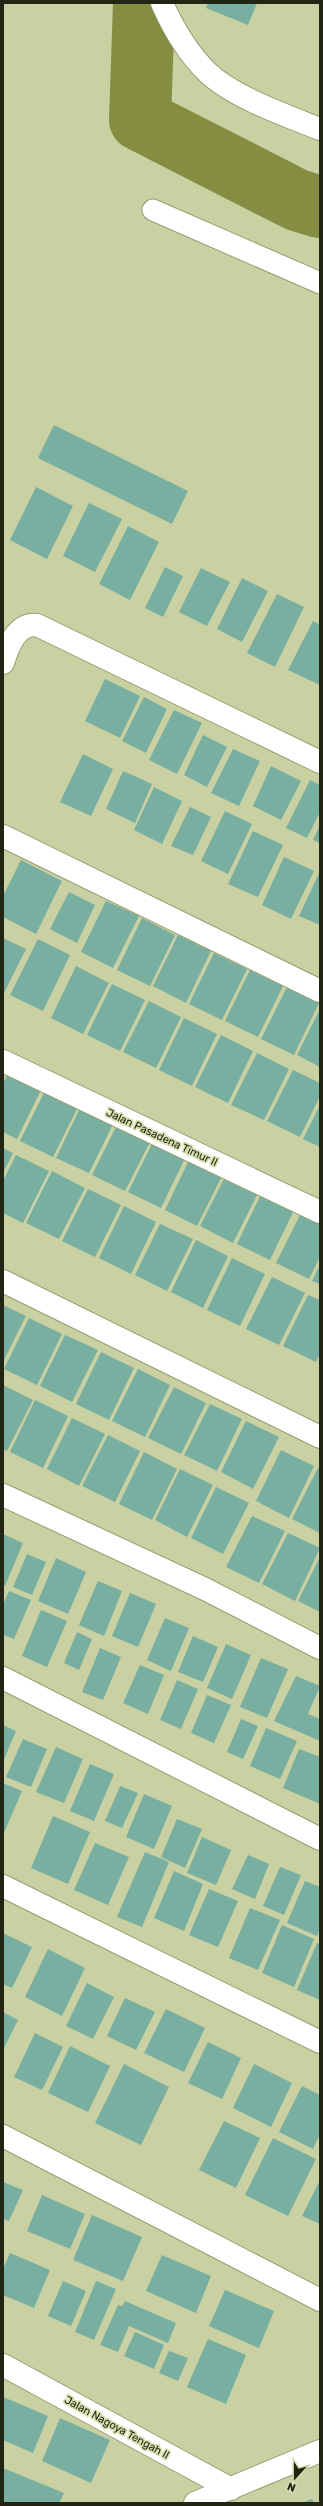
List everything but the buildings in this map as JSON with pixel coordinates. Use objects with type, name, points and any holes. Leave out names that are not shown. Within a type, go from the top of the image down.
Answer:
[{"type":"street","points":[[162,3],[170,21],[191,54],[208,73],[273,110],[320,129]]},
{"type":"street","points":[[3,663],[10,644],[20,629],[30,625],[37,625],[56,632],[320,762]]},
{"type":"street","points":[[3,836],[320,991]]},
{"type":"street","name":"Jalan Pasadena Timur II","points":[[3,1061],[320,1212]]},
{"type":"street","points":[[3,1281],[320,1437]]},
{"type":"street","points":[[3,1495],[205,1589],[320,1648]]},
{"type":"street","points":[[3,1678],[320,1839]]},
{"type":"street","points":[[3,1886],[320,2042]]},
{"type":"street","points":[[3,2136],[320,2300]]},
{"type":"street","name":"Jalan Nagoya Tengah II","points":[[3,2365],[231,2489]]},
{"type":"street","points":[[194,2503],[320,2451]]},
{"type":"lane","points":[[153,210],[320,283]]},
{"type":"waterway","points":[[144,3],[140,120],[297,200],[320,207]]}]
